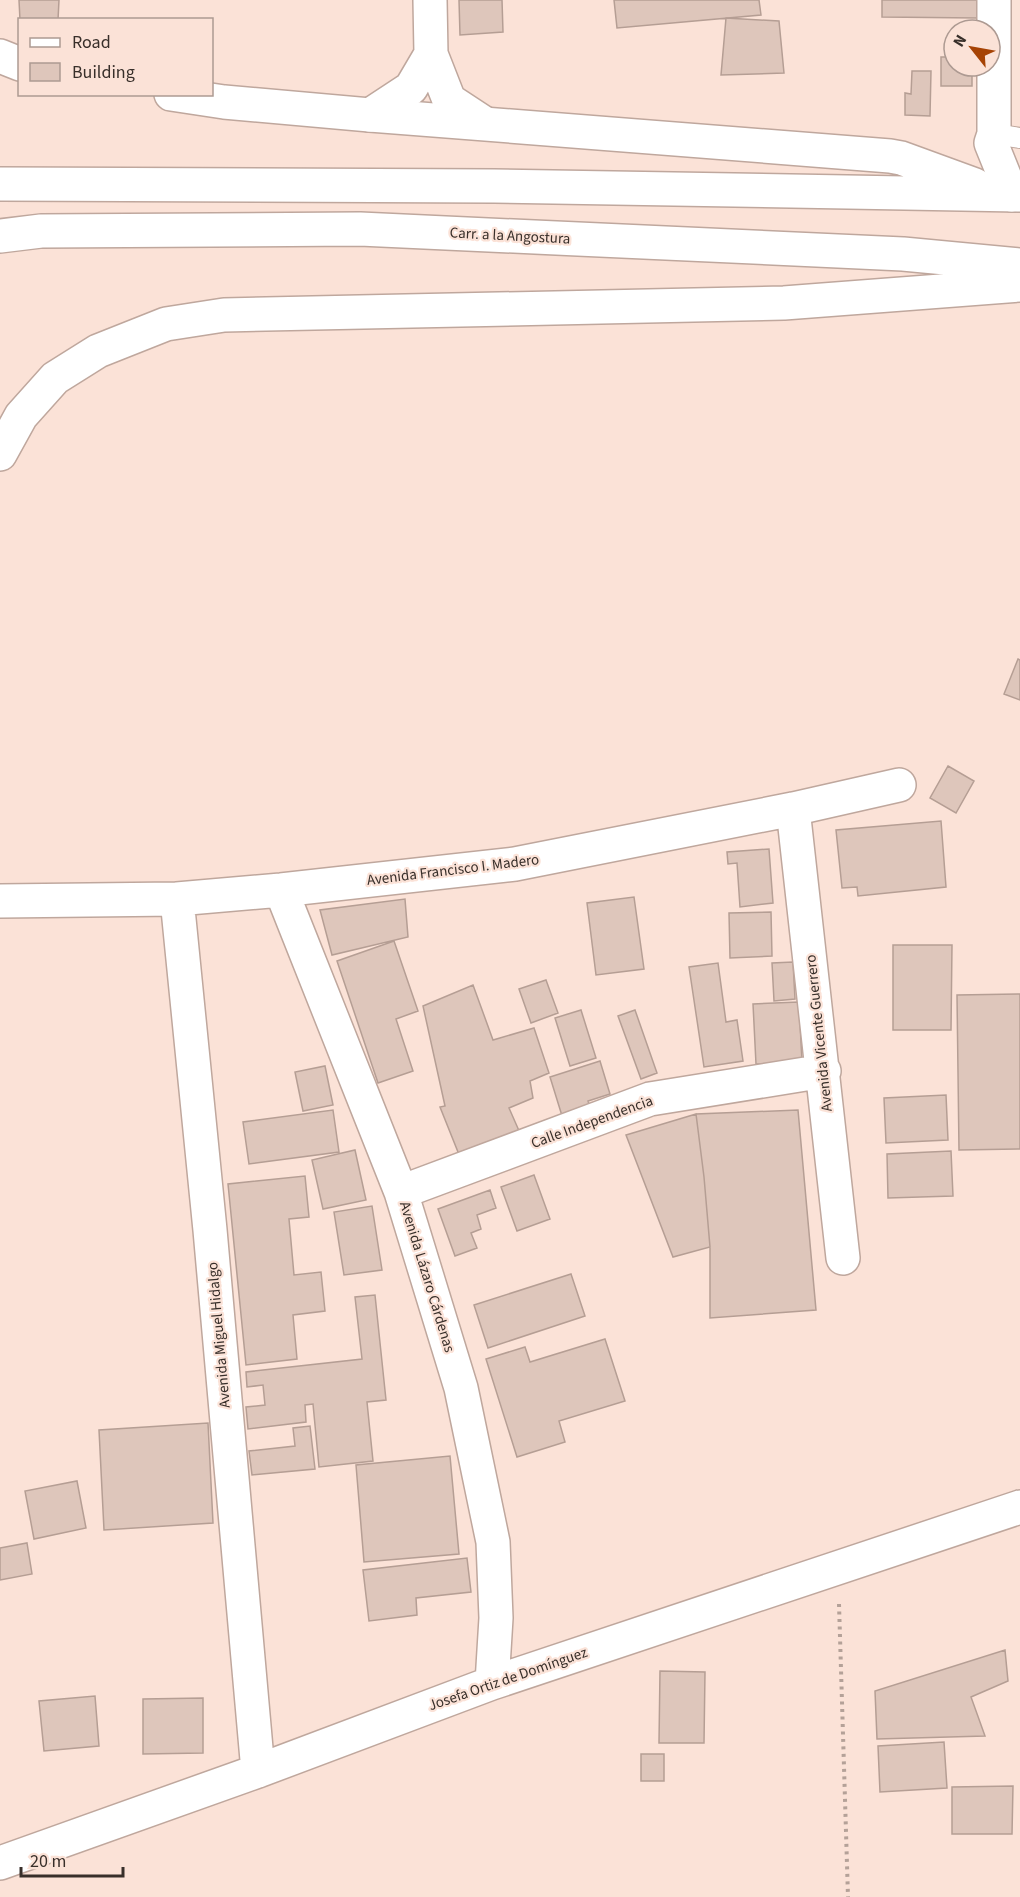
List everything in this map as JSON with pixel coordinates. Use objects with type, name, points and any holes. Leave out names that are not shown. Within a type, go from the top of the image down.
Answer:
[{"type":"street","points":[[430,0],[431,54],[449,100],[484,123]]},
{"type":"street","points":[[994,0],[1012,135],[992,143],[1010,195]]},
{"type":"street","points":[[370,115],[411,88],[431,54]]},
{"type":"street","points":[[0,56],[18,63]]},
{"type":"street","points":[[184,96],[224,102],[370,115],[901,158],[1010,195]]},
{"type":"street","points":[[0,184],[494,186],[1010,195]]},
{"type":"street","name":"Carr. a la Angostura","points":[[0,236],[41,231],[360,229],[903,254],[1020,265]]},
{"type":"street","points":[[0,454],[21,416],[55,378],[98,351],[166,324],[224,315],[784,303],[1020,285]]},
{"type":"street","name":"Avenida Francisco I. Madero","points":[[0,901],[177,899],[515,864],[793,809],[898,785]]},
{"type":"street","name":"Avenida Vicente Guerrero","points":[[793,809],[824,1071],[843,1258]]},
{"type":"street","name":"Avenida Lázaro Cárdenas","points":[[281,890],[401,1192],[460,1388],[493,1542],[496,1618],[492,1683]]},
{"type":"street","name":"Avenida Miguel Hidalgo","points":[[177,899],[258,1771]]},
{"type":"street","name":"Calle Independencia","points":[[401,1192],[650,1099],[824,1071]]},
{"type":"street","name":"Josefa Ortiz de Domínguez","points":[[0,1863],[258,1771],[492,1683],[1020,1507]]},
{"type":"path","points":[[838,1569],[848,1897]]},
{"type":"building","points":[[19,0],[59,0],[58,18],[20,18]]},
{"type":"building","points":[[459,0],[502,0],[503,32],[460,35]]},
{"type":"building","points":[[614,0],[759,0],[761,15],[617,28]]},
{"type":"building","points":[[882,0],[977,0],[977,18],[882,17]]},
{"type":"building","points":[[726,18],[779,21],[784,73],[721,75]]},
{"type":"building","points":[[941,57],[942,78],[972,78],[972,86],[941,86]]},
{"type":"building","points":[[912,71],[931,71],[930,116],[905,115],[905,93],[911,94]]},
{"type":"building","points":[[1018,659],[1020,660],[1020,700],[1004,694]]},
{"type":"building","points":[[948,766],[974,781],[956,813],[930,798]]},
{"type":"building","points":[[941,821],[946,887],[858,896],[857,887],[842,888],[836,830]]},
{"type":"building","points":[[769,849],[773,903],[740,907],[737,863],[728,864],[727,852]]},
{"type":"building","points":[[634,897],[644,969],[596,975],[587,903]]},
{"type":"building","points":[[405,899],[408,937],[332,955],[320,910]]},
{"type":"building","points":[[771,912],[772,956],[730,958],[729,913]]},
{"type":"building","points":[[394,941],[418,1011],[396,1019],[413,1071],[378,1083],[337,961]]},
{"type":"building","points":[[893,945],[952,945],[951,1030],[893,1030]]},
{"type":"building","points":[[793,962],[795,999],[774,1001],[772,963]]},
{"type":"building","points":[[718,963],[726,1022],[737,1020],[743,1061],[704,1067],[689,967]]},
{"type":"building","points":[[546,980],[558,1013],[531,1023],[519,989]]},
{"type":"building","points":[[473,985],[493,1040],[534,1028],[549,1073],[530,1081],[533,1098],[509,1108],[520,1133],[460,1157],[440,1107],[445,1106],[423,1006]]},
{"type":"building","points":[[1020,994],[1020,1149],[959,1150],[957,995]]},
{"type":"building","points":[[799,1002],[802,1062],[756,1064],[753,1004]]},
{"type":"building","points":[[581,1010],[596,1058],[570,1066],[555,1018]]},
{"type":"building","points":[[635,1010],[657,1073],[641,1079],[618,1016]]},
{"type":"building","points":[[600,1061],[610,1094],[588,1101],[591,1111],[563,1119],[550,1077]]},
{"type":"building","points":[[325,1066],[333,1105],[303,1111],[295,1072]]},
{"type":"building","points":[[946,1095],[948,1140],[886,1143],[884,1098]]},
{"type":"building","points":[[333,1110],[339,1152],[249,1164],[243,1122]]},
{"type":"building","points":[[798,1110],[816,1310],[710,1318],[710,1247],[696,1114]]},
{"type":"building","points":[[696,1114],[710,1247],[673,1257],[626,1135]]},
{"type":"building","points":[[355,1150],[366,1200],[323,1209],[312,1160]]},
{"type":"building","points":[[951,1151],[953,1196],[888,1198],[887,1154]]},
{"type":"building","points":[[534,1175],[550,1219],[517,1231],[501,1187]]},
{"type":"building","points":[[305,1176],[309,1217],[289,1219],[294,1275],[321,1272],[325,1311],[293,1315],[297,1359],[246,1365],[228,1184]]},
{"type":"building","points":[[490,1190],[496,1208],[477,1215],[481,1229],[471,1233],[477,1248],[455,1256],[438,1209]]},
{"type":"building","points":[[372,1206],[382,1270],[344,1275],[334,1212]]},
{"type":"building","points":[[571,1274],[585,1316],[488,1348],[474,1305]]},
{"type":"building","points":[[375,1295],[386,1400],[367,1402],[373,1461],[319,1467],[313,1404],[305,1405],[306,1422],[248,1429],[246,1407],[265,1405],[263,1385],[247,1387],[246,1372],[362,1359],[355,1297]]},
{"type":"building","points":[[605,1339],[625,1401],[559,1421],[565,1442],[517,1457],[486,1359],[525,1347],[530,1362]]},
{"type":"building","points":[[208,1423],[213,1523],[104,1530],[99,1430]]},
{"type":"building","points":[[310,1426],[315,1469],[252,1475],[249,1451],[295,1446],[293,1428]]},
{"type":"building","points":[[450,1456],[459,1554],[364,1562],[356,1465]]},
{"type":"building","points":[[77,1481],[86,1528],[34,1539],[25,1491]]},
{"type":"building","points":[[27,1543],[32,1574],[0,1580],[0,1548]]},
{"type":"building","points":[[467,1558],[471,1592],[416,1598],[417,1615],[369,1621],[363,1570]]},
{"type":"building","points":[[1005,1650],[1008,1681],[971,1697],[985,1736],[877,1739],[875,1691]]},
{"type":"building","points":[[660,1671],[705,1672],[704,1743],[659,1743]]},
{"type":"building","points":[[95,1696],[99,1746],[44,1751],[39,1701]]},
{"type":"building","points":[[203,1698],[203,1753],[143,1754],[143,1699]]},
{"type":"building","points":[[944,1742],[947,1788],[880,1792],[878,1746]]},
{"type":"building","points":[[641,1754],[664,1754],[664,1781],[641,1781]]},
{"type":"building","points":[[1013,1786],[1012,1834],[952,1834],[952,1787]]}]
